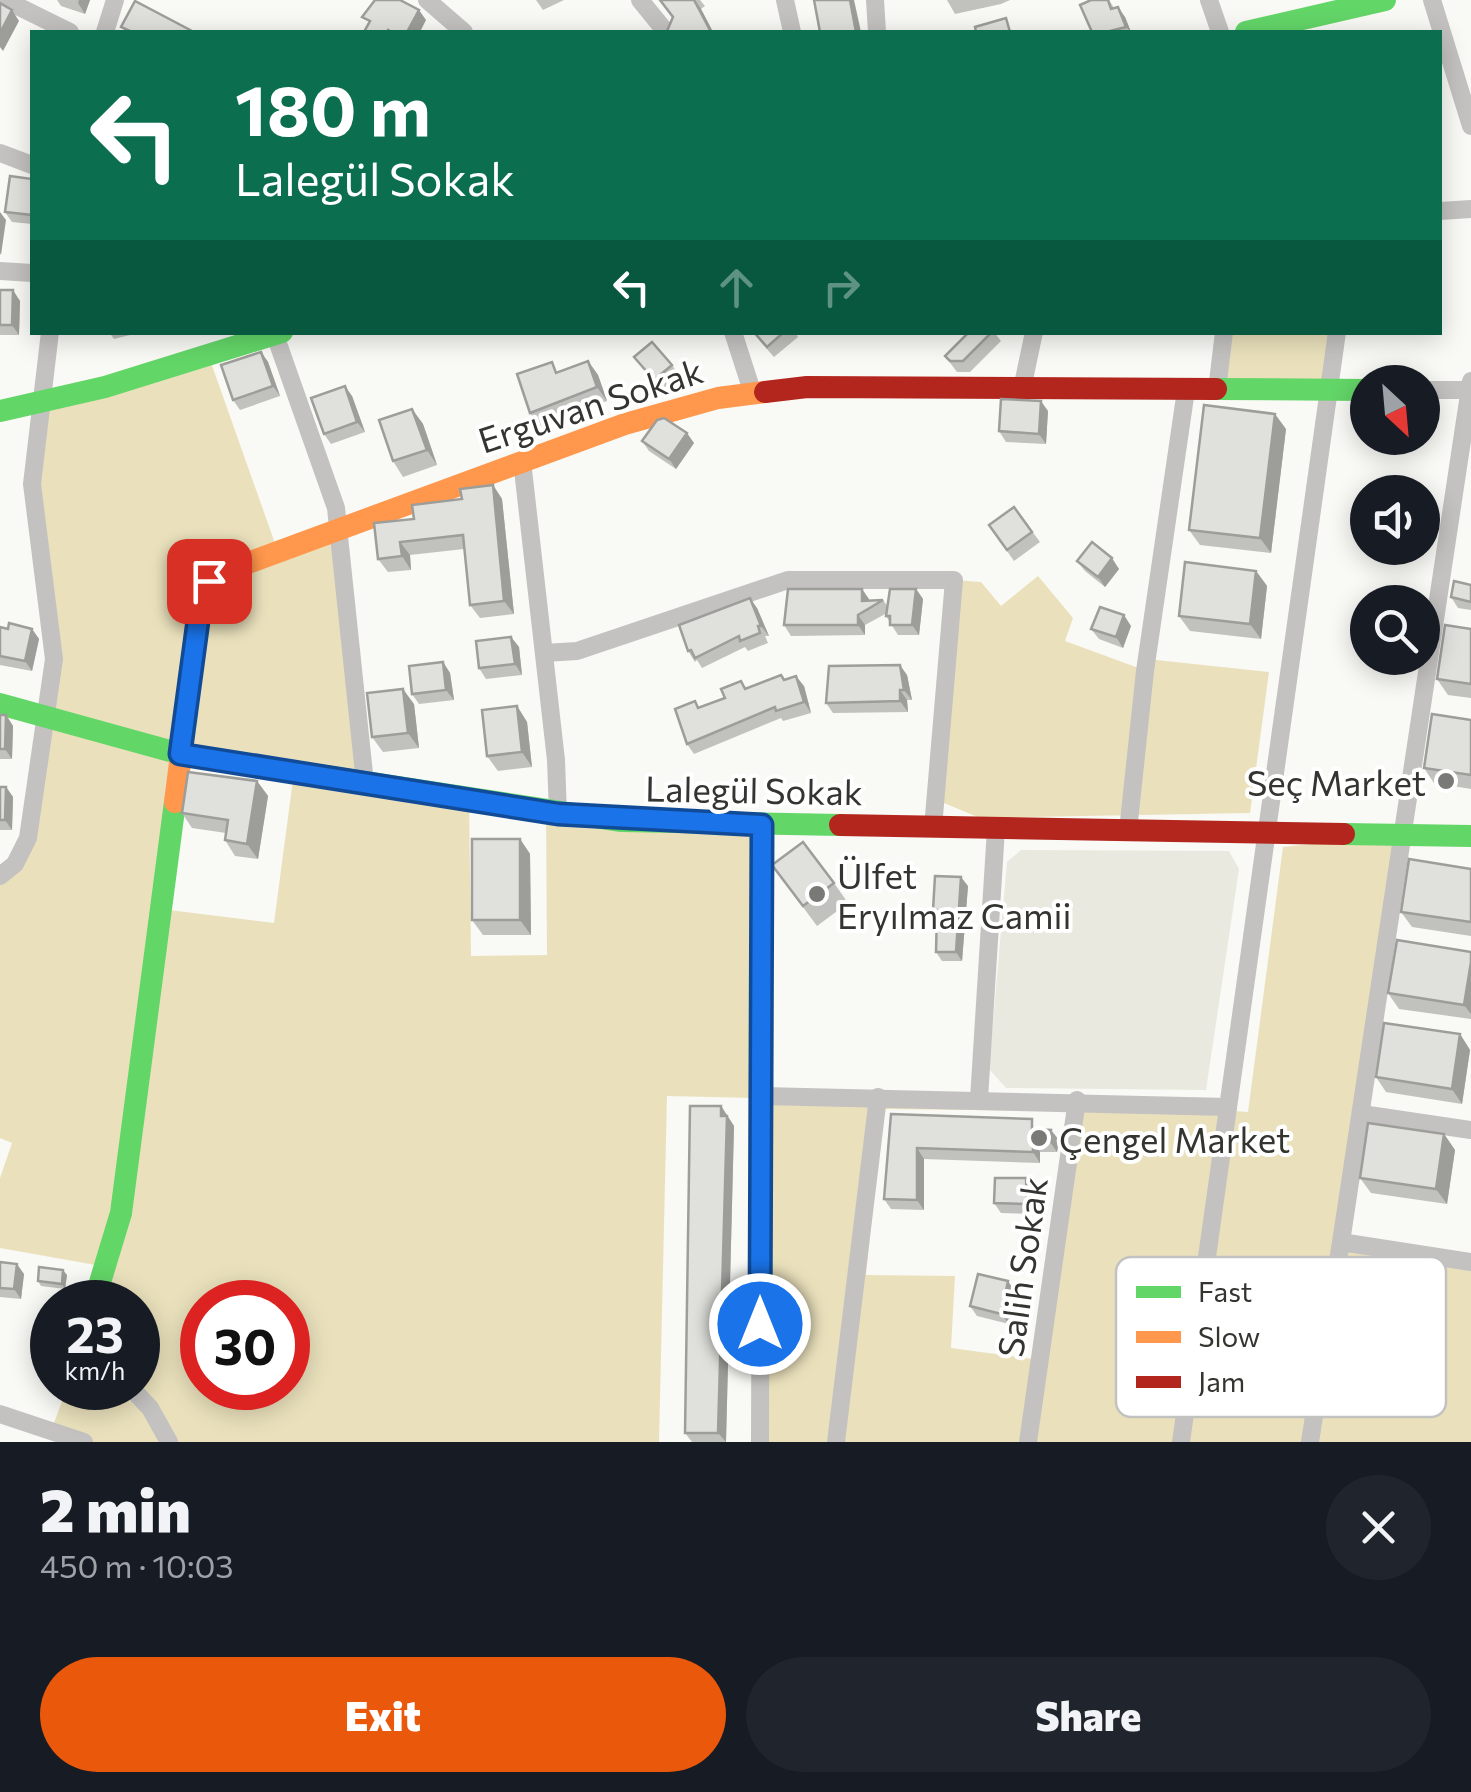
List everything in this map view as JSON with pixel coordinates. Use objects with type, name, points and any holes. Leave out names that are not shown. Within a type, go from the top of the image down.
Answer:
[{"type":"street","points":[[6,0],[66,30]]},
{"type":"street","points":[[106,30],[115,0]]},
{"type":"street","points":[[640,0],[664,30]]},
{"type":"street","points":[[785,0],[792,30]]},
{"type":"street","points":[[875,0],[877,30]]},
{"type":"street","points":[[1209,0],[1219,30]]},
{"type":"street","points":[[1255,30],[1385,0]]},
{"type":"street","points":[[1432,0],[1441,30]]},
{"type":"street","points":[[439,12],[462,30]]},
{"type":"street","points":[[1442,32],[1471,126]]},
{"type":"street","points":[[0,153],[30,164]]},
{"type":"street","points":[[1442,211],[1471,209]]},
{"type":"street","points":[[0,271],[30,273]]},
{"type":"street","points":[[0,876],[15,864],[28,838],[46,714],[53,624],[32,484],[50,335]]},
{"type":"street","points":[[0,410],[275,335]]},
{"type":"street","points":[[278,335],[336,508],[365,783]]},
{"type":"street","points":[[734,335],[752,392]]},
{"type":"street","points":[[1022,389],[1033,335]]},
{"type":"street","points":[[1217,390],[1224,335]]},
{"type":"street","points":[[1207,1257],[1337,335]]},
{"type":"street","points":[[1339,1257],[1406,834],[1471,381]]},
{"type":"street","name":"Erguvan Sokak","points":[[101,1280],[121,1212],[202,591],[229,568],[656,414],[752,392],[807,387],[1350,390]]},
{"type":"street","points":[[1128,831],[1145,671],[1186,390]]},
{"type":"street","points":[[1440,390],[1470,390]]},
{"type":"street","points":[[522,461],[558,814]]},
{"type":"street","points":[[544,653],[577,651],[788,580],[954,580],[933,828]]},
{"type":"street","name":"Lalegül Sokak","points":[[0,704],[180,754],[558,814],[762,825],[1471,836]]},
{"type":"street","points":[[760,1442],[762,825]]},
{"type":"street","points":[[978,1098],[996,829]]},
{"type":"street","points":[[761,1096],[1078,1100],[1228,1107]]},
{"type":"street","points":[[836,1442],[878,1097]]},
{"type":"street","name":"Salih Sokak","points":[[1028,1442],[1078,1100]]},
{"type":"street","points":[[1362,1114],[1471,1130]]},
{"type":"street","points":[[1341,1242],[1438,1257]]},
{"type":"street","points":[[1446,1258],[1471,1262]]},
{"type":"street","points":[[151,1410],[169,1442]]},
{"type":"street","points":[[0,1414],[84,1442]]},
{"type":"street","points":[[1181,1442],[1185,1417]]},
{"type":"street","points":[[1310,1442],[1314,1417]]},
{"type":"shaded area","points":[[1224,335],[1337,335],[1329,390],[1217,390]]},
{"type":"shaded area","points":[[209,357],[277,549],[338,528],[365,783],[469,800],[471,956],[547,955],[546,813],[762,825],[752,1077],[762,1096],[1077,1100],[1248,1112],[1283,847],[1405,834],[1341,1241],[1440,1257],[1116,1257],[1116,1417],[1446,1417],[1446,1258],[1471,1262],[1471,1442],[760,1442],[753,1098],[667,1096],[659,1442],[84,1442],[51,1431],[59,1410],[160,1410],[160,1280],[102,1280],[107,1267],[0,1248],[0,1178],[12,1143],[0,1138],[0,876],[15,864],[54,659],[37,532],[44,401]],"holes":[[[181,754],[294,772],[274,923],[161,909]],[[883,1109],[1077,1111],[1041,1360],[951,1348],[955,1276],[866,1275]]]},
{"type":"shaded area","points":[[1038,576],[1073,618],[1065,641],[1144,670],[1147,659],[1269,672],[1250,813],[980,818],[944,803],[938,745],[954,580],[981,582],[1001,606]]},
{"type":"shaded area","points":[[1021,850],[1229,851],[1239,869],[1206,1090],[1006,1088],[989,1069],[1007,862]]},
{"type":"building","points":[[375,0],[400,0],[419,10],[408,30],[365,30],[370,21],[362,17]]},
{"type":"building","points":[[660,0],[694,0],[710,30],[667,30],[673,17]]},
{"type":"building","points":[[814,0],[850,0],[856,30],[820,30]]},
{"type":"building","points":[[1108,0],[1111,9],[1118,7],[1126,27],[1091,30],[1080,5]]},
{"type":"building","points":[[135,1],[190,30],[128,30],[121,27]]},
{"type":"building","points":[[0,3],[12,10],[0,33]]},
{"type":"building","points":[[1006,18],[1009,30],[976,30],[975,27]]},
{"type":"building","points":[[10,176],[30,179],[30,215],[5,212]]},
{"type":"building","points":[[0,290],[13,290],[12,325],[0,325]]},
{"type":"building","points":[[757,335],[781,335],[767,347]]},
{"type":"building","points":[[966,335],[989,335],[963,361],[950,361],[945,356]]},
{"type":"building","points":[[652,342],[672,365],[654,380],[634,357]]},
{"type":"building","points":[[261,352],[273,386],[233,400],[221,365]]},
{"type":"building","points":[[588,361],[597,387],[530,413],[517,374],[552,362],[556,373]]},
{"type":"building","points":[[345,386],[357,422],[324,434],[311,398]]},
{"type":"building","points":[[1001,399],[1041,401],[1039,434],[999,431]]},
{"type":"building","points":[[1204,405],[1275,414],[1260,538],[1189,530]]},
{"type":"building","points":[[412,409],[427,450],[393,461],[379,420]]},
{"type":"building","points":[[664,418],[687,433],[669,459],[642,441],[657,420]]},
{"type":"building","points":[[493,485],[504,601],[470,605],[463,535],[400,542],[402,556],[378,559],[374,523],[414,519],[412,505],[462,499],[460,489]]},
{"type":"building","points":[[1014,507],[1032,532],[1007,550],[989,525]]},
{"type":"building","points":[[1092,542],[1112,558],[1098,577],[1077,561]]},
{"type":"building","points":[[1185,562],[1256,571],[1250,624],[1179,616]]},
{"type":"building","points":[[1454,581],[1471,585],[1471,602],[1451,597]]},
{"type":"building","points":[[788,589],[862,589],[862,601],[883,600],[858,615],[858,625],[784,625]]},
{"type":"building","points":[[890,589],[916,589],[912,625],[890,625],[890,616],[886,616]]},
{"type":"building","points":[[750,598],[760,633],[740,641],[739,636],[695,658],[688,651],[679,625]]},
{"type":"building","points":[[1100,607],[1124,615],[1116,637],[1091,629]]},
{"type":"building","points":[[9,623],[32,629],[25,661],[0,656],[0,627],[8,629]]},
{"type":"building","points":[[1445,625],[1471,629],[1471,684],[1437,679]]},
{"type":"building","points":[[511,637],[515,664],[479,668],[476,641]]},
{"type":"building","points":[[443,662],[446,690],[412,694],[409,666]]},
{"type":"building","points":[[900,665],[904,690],[900,690],[900,701],[826,703],[829,666]]},
{"type":"building","points":[[781,675],[784,680],[796,676],[804,702],[776,711],[775,707],[687,744],[675,709],[695,701],[698,708],[725,698],[721,689],[741,681],[745,689]]},
{"type":"building","points":[[403,689],[408,733],[372,737],[367,693]]},
{"type":"building","points":[[517,706],[522,752],[487,756],[482,710]]},
{"type":"building","points":[[1432,714],[1471,720],[1471,775],[1424,768]]},
{"type":"building","points":[[0,715],[6,715],[5,749],[0,749]]},
{"type":"building","points":[[188,772],[257,781],[247,844],[225,840],[228,820],[182,813]]},
{"type":"building","points":[[0,787],[6,787],[5,820],[0,820]]},
{"type":"building","points":[[472,839],[520,839],[520,920],[472,920]]},
{"type":"building","points":[[803,842],[834,883],[803,906],[772,865]]},
{"type":"building","points":[[1409,859],[1471,869],[1471,922],[1401,912]]},
{"type":"building","points":[[935,876],[961,877],[956,952],[936,952]]},
{"type":"building","points":[[1397,940],[1471,952],[1464,1005],[1388,993]]},
{"type":"building","points":[[1384,1023],[1460,1034],[1452,1089],[1376,1077]]},
{"type":"building","points":[[690,1106],[721,1106],[721,1116],[727,1116],[718,1433],[685,1433]]},
{"type":"building","points":[[891,1114],[1032,1119],[1032,1129],[1051,1130],[1050,1142],[1033,1142],[1033,1152],[917,1148],[917,1200],[884,1199]]},
{"type":"building","points":[[1368,1123],[1444,1134],[1436,1189],[1360,1178]]},
{"type":"building","points":[[995,1178],[1026,1178],[1027,1204],[994,1203]]},
{"type":"building","points":[[0,1262],[17,1264],[14,1289],[0,1288]]},
{"type":"building","points":[[39,1267],[63,1270],[62,1280],[38,1280]]},
{"type":"building","points":[[978,1274],[1008,1281],[1001,1314],[970,1306]]},
{"type":"traffic: fast","points":[[1255,30],[1385,0]]},
{"type":"traffic: fast","points":[[0,411],[105,387],[272,335]]},
{"type":"traffic: fast","points":[[1216,389],[1350,390]]},
{"type":"traffic: fast","points":[[0,704],[181,754],[620,821],[840,825]]},
{"type":"traffic: fast","points":[[101,1280],[121,1213],[175,802]]},
{"type":"traffic: fast","points":[[1344,834],[1471,836]]},
{"type":"traffic: slow","points":[[175,802],[202,591],[218,574],[625,424],[718,398],[765,392]]},
{"type":"traffic: jam","points":[[765,392],[807,387],[1216,389]]},
{"type":"traffic: jam","points":[[840,825],[1344,834]]},
{"type":"place","name":"Seç Market","points":[[1446,781]]},
{"type":"place","name":"Ülfet Eryılmaz Camii","points":[[817,894]]},
{"type":"place","name":"Çengel Market","points":[[1039,1138]]},
{"type":"route","points":[[209,581],[202,591],[180,754],[558,814],[620,821],[762,825],[760,1324]]}]
